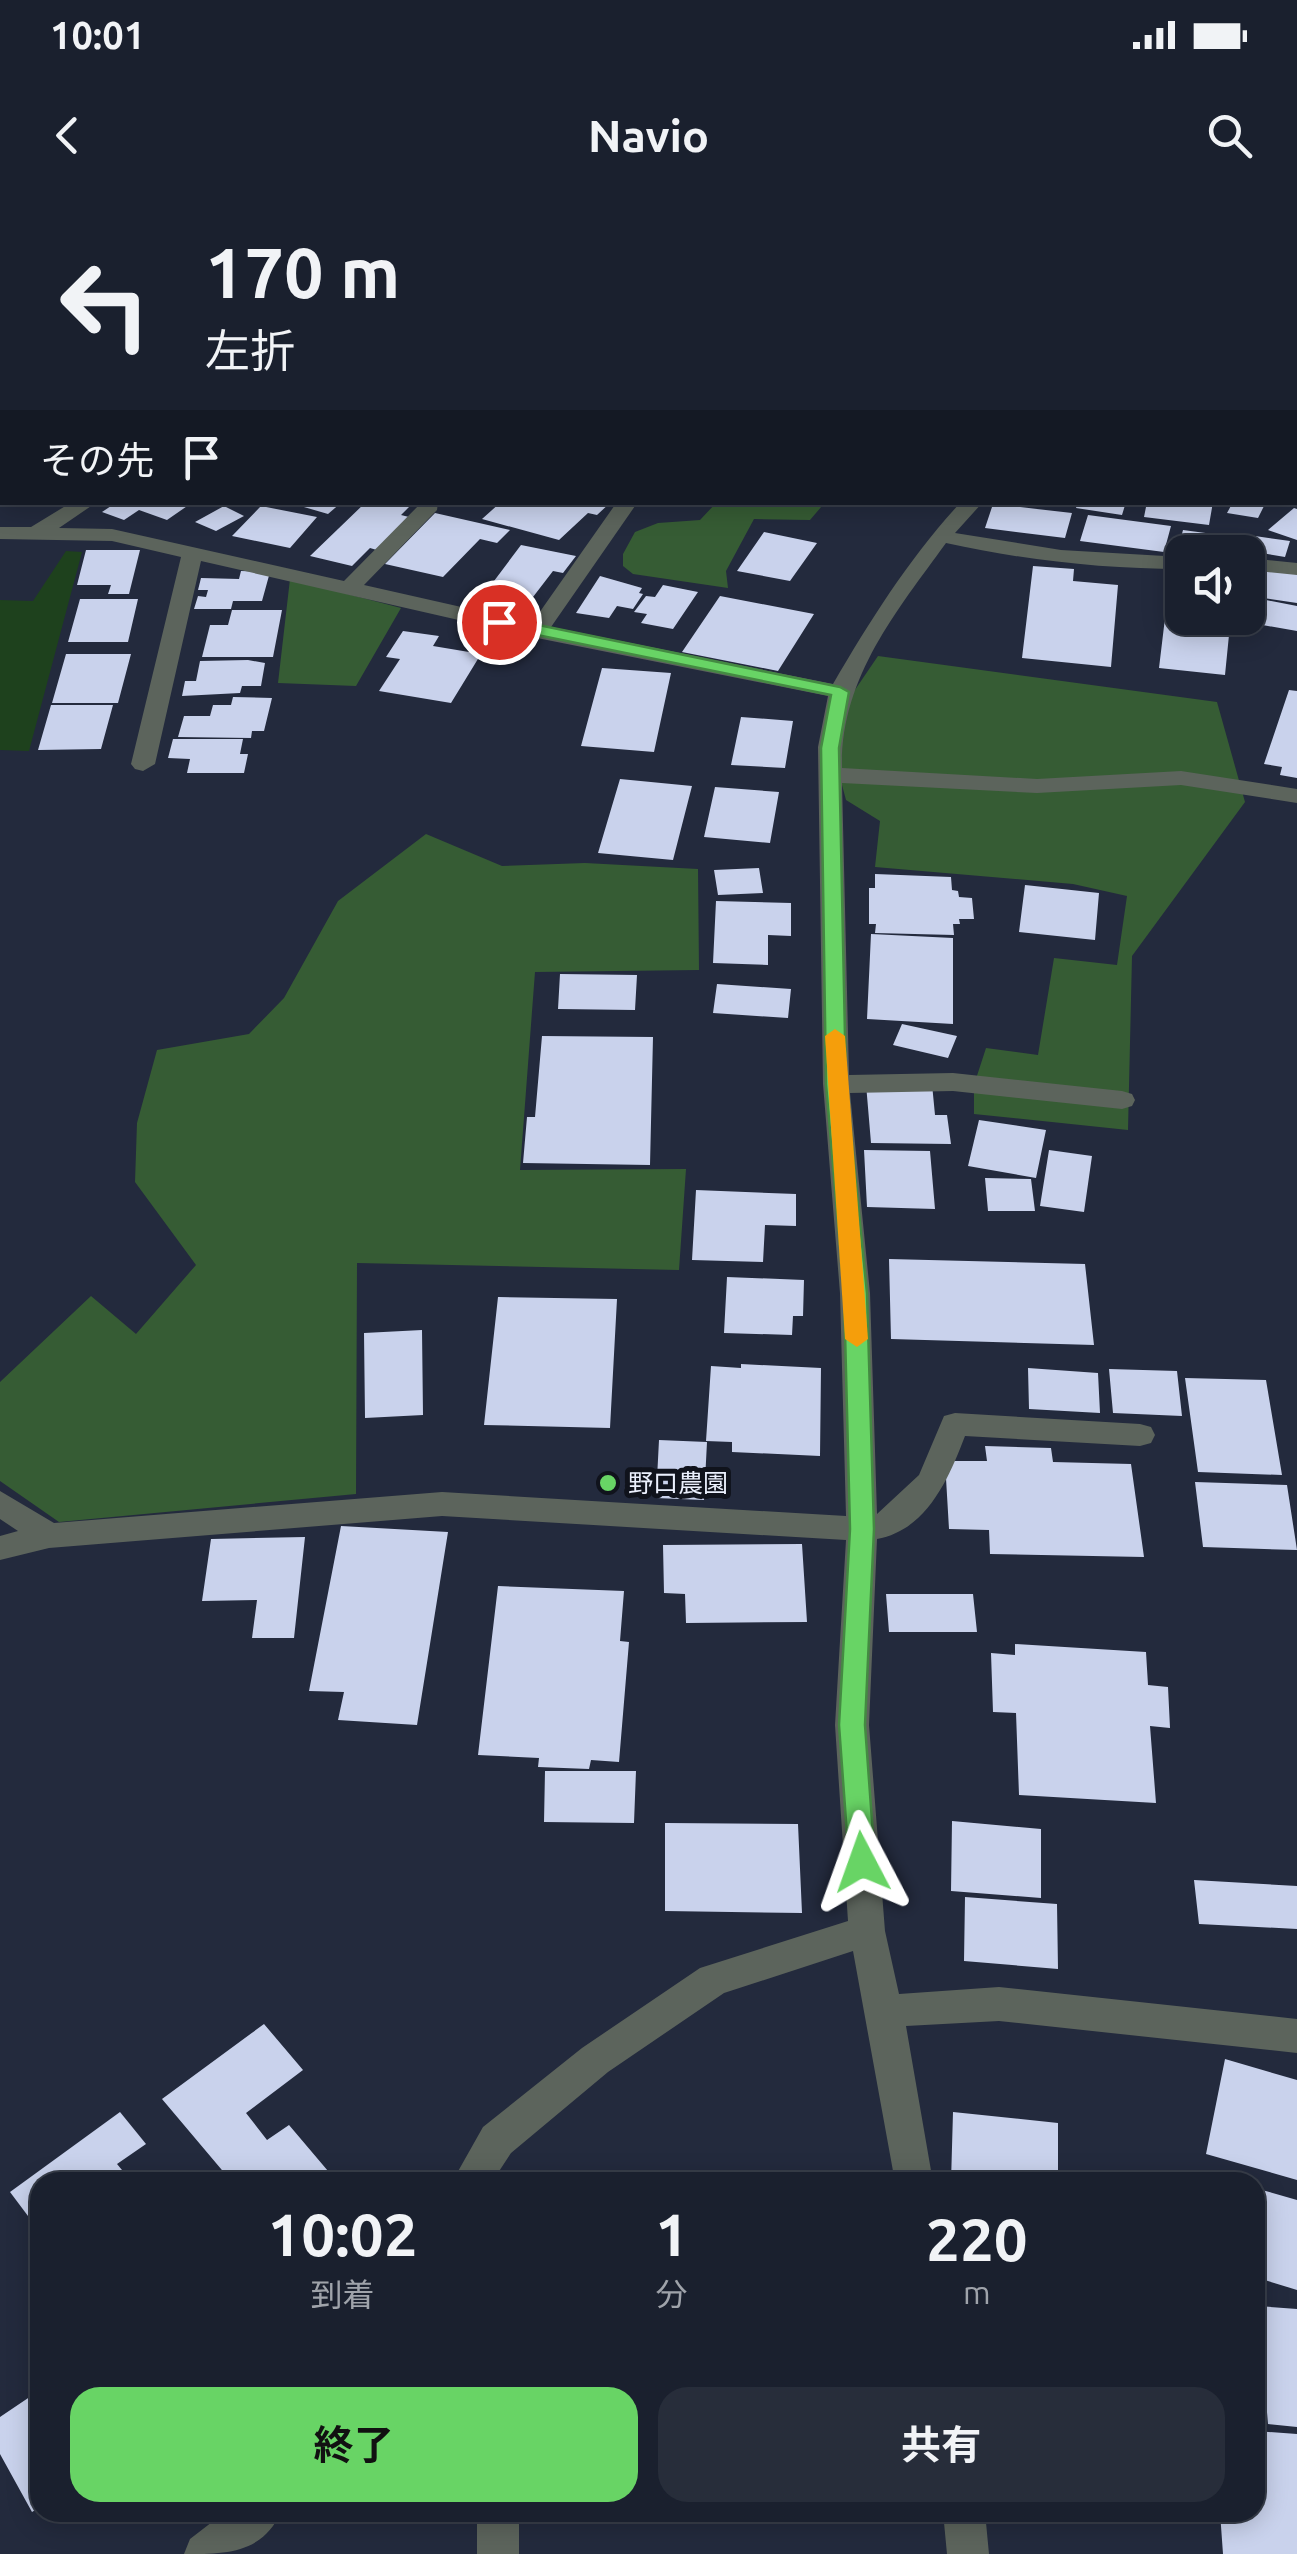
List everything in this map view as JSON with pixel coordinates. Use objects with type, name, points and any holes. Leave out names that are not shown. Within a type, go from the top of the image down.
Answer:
[{"type":"street","points":[[35,534],[82,505]]},
{"type":"street","points":[[912,2172],[885,2011],[867,1932],[852,1725],[862,1529],[856,1293],[836,1084],[830,748],[840,692],[888,608],[941,536],[970,505]]},
{"type":"street","points":[[350,587],[430,506]]},
{"type":"street","points":[[536,631],[625,506]]},
{"type":"street","points":[[0,533],[112,535],[536,631],[840,692]]},
{"type":"street","points":[[941,536],[974,544],[1165,562]]},
{"type":"street","points":[[143,764],[192,554]]},
{"type":"street","points":[[1265,565],[1297,568]]},
{"type":"street","points":[[832,775],[1037,786],[1181,778],[1297,796]]},
{"type":"street","points":[[836,1084],[952,1082],[1122,1100]]},
{"type":"street","points":[[0,1548],[50,1536],[442,1504],[862,1529],[891,1524],[932,1481],[955,1424],[1140,1435]]},
{"type":"street","points":[[0,1502],[50,1536]]},
{"type":"street","points":[[476,2172],[497,2140],[595,2060],[713,1980],[867,1932]]},
{"type":"street","points":[[885,2011],[999,2004],[1297,2036]]},
{"type":"street","points":[[497,2140],[497,2172]]},
{"type":"street","points":[[205,2554],[247,2522]]},
{"type":"street","points":[[498,2522],[498,2554]]},
{"type":"street","points":[[965,2522],[968,2554]]},
{"type":"green space","points":[[713,505],[831,505],[822,506],[810,520],[754,519],[726,571],[728,588],[633,574],[623,566],[623,554],[635,532],[658,523],[700,520]]},
{"type":"green space","points":[[66,551],[82,552],[29,751],[0,750],[0,600],[33,601]]},
{"type":"green space","points":[[290,579],[401,608],[356,686],[278,683]]},
{"type":"green space","points":[[878,656],[1217,702],[1245,802],[1132,956],[1128,1130],[974,1114],[974,1085],[986,1048],[1038,1055],[1054,958],[1117,965],[1127,896],[1073,884],[875,867],[880,821],[846,800],[834,755],[844,706]]},
{"type":"green space","points":[[426,834],[502,866],[585,863],[698,869],[699,970],[535,972],[520,1170],[686,1169],[679,1270],[357,1263],[356,1494],[59,1522],[0,1481],[0,1382],[91,1296],[136,1334],[196,1265],[135,1182],[137,1123],[157,1050],[249,1034],[284,998],[338,901]]},
{"type":"building","points":[[112,505],[189,505],[167,520],[139,510],[124,520],[102,512]]},
{"type":"building","points":[[297,505],[338,505],[328,514]]},
{"type":"building","points":[[363,505],[411,505],[401,515],[413,518],[380,551],[370,548],[352,566],[310,556]]},
{"type":"building","points":[[498,505],[608,505],[597,515],[588,513],[559,540],[482,519]]},
{"type":"building","points":[[993,505],[1072,513],[1065,538],[985,528]]},
{"type":"building","points":[[1077,505],[1125,505],[1122,515],[1076,508]]},
{"type":"building","points":[[1146,505],[1212,505],[1209,525],[1144,517]]},
{"type":"building","points":[[1231,505],[1264,505],[1258,518],[1227,513]]},
{"type":"building","points":[[224,506],[244,516],[216,531],[195,522]]},
{"type":"building","points":[[261,506],[317,517],[290,548],[232,536]]},
{"type":"building","points":[[1294,508],[1297,540],[1268,530]]},
{"type":"building","points":[[435,513],[510,530],[497,543],[480,539],[443,577],[385,564]]},
{"type":"building","points":[[1088,515],[1171,526],[1165,535],[1164,552],[1080,541]]},
{"type":"building","points":[[1183,530],[1220,535],[1182,535]]},
{"type":"building","points":[[764,532],[817,543],[790,581],[737,571]]},
{"type":"building","points":[[1265,537],[1290,541],[1285,557],[1265,554]]},
{"type":"building","points":[[521,545],[576,556],[563,573],[553,571],[533,597],[488,589]]},
{"type":"building","points":[[86,550],[140,550],[129,594],[108,594],[111,585],[77,585]]},
{"type":"building","points":[[1033,566],[1074,569],[1073,581],[1118,585],[1111,667],[1022,658]]},
{"type":"building","points":[[1265,568],[1297,573],[1297,603],[1265,598]]},
{"type":"building","points":[[241,571],[270,572],[262,601],[233,601],[231,609],[194,609],[198,596],[206,597],[208,590],[198,590],[201,578],[239,579]]},
{"type":"building","points":[[600,576],[642,588],[639,593],[643,594],[633,609],[617,606],[609,618],[576,613]]},
{"type":"building","points":[[663,585],[698,592],[673,629],[641,623],[647,614],[634,612],[646,596],[655,597]]},
{"type":"building","points":[[720,596],[814,614],[778,671],[682,652]]},
{"type":"building","points":[[80,599],[138,599],[128,642],[68,642]]},
{"type":"building","points":[[1265,603],[1297,606],[1297,631],[1265,625]]},
{"type":"building","points":[[232,610],[282,610],[273,657],[202,657],[210,625],[228,625]]},
{"type":"building","points":[[1165,618],[1165,635],[1229,635],[1225,675],[1159,668]]},
{"type":"building","points":[[403,631],[439,636],[433,646],[481,654],[451,703],[379,691],[400,659],[386,657]]},
{"type":"building","points":[[66,654],[131,654],[118,703],[52,703]]},
{"type":"building","points":[[200,661],[265,663],[261,686],[242,686],[240,693],[182,696],[185,681],[196,681]]},
{"type":"building","points":[[602,668],[671,673],[654,752],[581,746]]},
{"type":"building","points":[[1289,690],[1297,691],[1297,778],[1280,775],[1282,767],[1264,764]]},
{"type":"building","points":[[233,697],[272,698],[264,731],[252,731],[251,738],[178,737],[184,716],[210,716],[213,705],[231,705]]},
{"type":"building","points":[[51,705],[113,705],[101,749],[38,750]]},
{"type":"building","points":[[741,717],[793,721],[785,768],[731,765]]},
{"type":"building","points":[[173,739],[243,739],[240,754],[248,754],[244,773],[187,773],[190,759],[168,758]]},
{"type":"building","points":[[620,779],[692,786],[673,860],[598,853]]},
{"type":"building","points":[[715,787],[779,792],[770,843],[704,837]]},
{"type":"building","points":[[759,868],[763,893],[718,895],[714,870]]},
{"type":"building","points":[[875,874],[951,877],[952,890],[958,891],[959,897],[972,898],[974,919],[959,919],[960,924],[953,924],[954,935],[875,933],[876,924],[869,924],[869,888],[875,888]]},
{"type":"building","points":[[1025,885],[1099,893],[1095,940],[1019,932]]},
{"type":"building","points":[[716,901],[791,903],[791,936],[768,935],[768,965],[713,963]]},
{"type":"building","points":[[871,934],[953,938],[953,1024],[867,1019]]},
{"type":"building","points":[[560,974],[637,975],[635,1010],[558,1009]]},
{"type":"building","points":[[717,984],[791,989],[788,1018],[713,1013]]},
{"type":"building","points":[[902,1024],[957,1036],[948,1058],[893,1045]]},
{"type":"building","points":[[542,1036],[653,1037],[650,1165],[523,1163],[527,1117],[535,1117]]},
{"type":"building","points":[[866,1084],[932,1084],[935,1115],[947,1115],[951,1144],[871,1143]]},
{"type":"building","points":[[979,1120],[1046,1130],[1036,1178],[968,1166]]},
{"type":"building","points":[[864,1150],[930,1151],[935,1209],[867,1207]]},
{"type":"building","points":[[1049,1150],[1092,1156],[1084,1212],[1040,1206]]},
{"type":"building","points":[[985,1178],[1031,1179],[1035,1211],[988,1211]]},
{"type":"building","points":[[696,1190],[796,1194],[796,1226],[765,1225],[763,1262],[692,1260]]},
{"type":"building","points":[[889,1259],[1085,1264],[1094,1345],[891,1339]]},
{"type":"building","points":[[727,1277],[804,1280],[803,1316],[793,1316],[792,1335],[724,1333]]},
{"type":"building","points":[[498,1297],[617,1299],[610,1428],[484,1425]]},
{"type":"building","points":[[422,1330],[423,1415],[365,1418],[364,1333]]},
{"type":"building","points":[[741,1364],[821,1368],[820,1456],[732,1452],[732,1442],[706,1441],[711,1366],[741,1368]]},
{"type":"building","points":[[1028,1368],[1098,1373],[1100,1413],[1029,1409]]},
{"type":"building","points":[[1109,1369],[1177,1371],[1182,1416],[1113,1413]]},
{"type":"building","points":[[1185,1378],[1266,1380],[1282,1475],[1198,1472]]},
{"type":"building","points":[[659,1440],[707,1442],[704,1500],[656,1498]]},
{"type":"building","points":[[985,1446],[1051,1448],[1053,1462],[1131,1464],[1144,1557],[990,1554],[989,1530],[949,1529],[945,1461],[987,1461]]},
{"type":"building","points":[[1195,1482],[1287,1485],[1297,1550],[1203,1547]]},
{"type":"building","points":[[341,1526],[448,1532],[417,1725],[338,1720],[344,1692],[309,1691]]},
{"type":"building","points":[[305,1537],[294,1638],[252,1638],[257,1600],[202,1601],[211,1539]]},
{"type":"building","points":[[802,1544],[807,1622],[686,1623],[685,1594],[664,1593],[663,1545]]},
{"type":"building","points":[[498,1586],[624,1591],[620,1641],[629,1642],[619,1762],[591,1760],[589,1769],[538,1767],[539,1758],[478,1755]]},
{"type":"building","points":[[886,1594],[973,1594],[977,1632],[889,1632]]},
{"type":"building","points":[[1015,1644],[1146,1652],[1148,1685],[1168,1687],[1170,1728],[1150,1726],[1156,1803],[1019,1795],[1016,1713],[993,1712],[991,1653],[1015,1655]]},
{"type":"building","points":[[545,1771],[636,1771],[634,1823],[544,1822]]},
{"type":"building","points":[[952,1821],[1041,1829],[1041,1898],[951,1891]]},
{"type":"building","points":[[665,1823],[798,1824],[802,1913],[665,1911]]},
{"type":"building","points":[[1194,1880],[1297,1886],[1297,1929],[1199,1924]]},
{"type":"building","points":[[965,1897],[1057,1904],[1058,1969],[964,1961]]},
{"type":"building","points":[[264,2024],[303,2070],[246,2113],[267,2140],[289,2125],[328,2171],[224,2172],[162,2099]]},
{"type":"building","points":[[1225,2059],[1297,2080],[1297,2180],[1206,2154]]},
{"type":"building","points":[[120,2112],[146,2144],[117,2164],[124,2172],[38,2172]]},
{"type":"building","points":[[953,2112],[1058,2123],[1058,2172],[951,2172]]},
{"type":"building","points":[[30,2177],[30,2219],[10,2192]]},
{"type":"building","points":[[1265,2191],[1297,2200],[1297,2290],[1265,2280]]},
{"type":"building","points":[[1265,2307],[1297,2309],[1297,2427],[1268,2424]]},
{"type":"building","points":[[30,2397],[30,2508],[0,2454],[0,2417]]},
{"type":"building","points":[[1265,2432],[1297,2434],[1297,2554],[1223,2554],[1221,2522],[1265,2522]]},
{"type":"slow traffic","points":[[835,1036],[857,1339]]},
{"type":"place","name":"野口農園","points":[[608,1483]]},
{"type":"route","points":[[499,622],[840,692],[830,748],[836,1084],[856,1293],[862,1529],[852,1725],[862,1862]]}]
